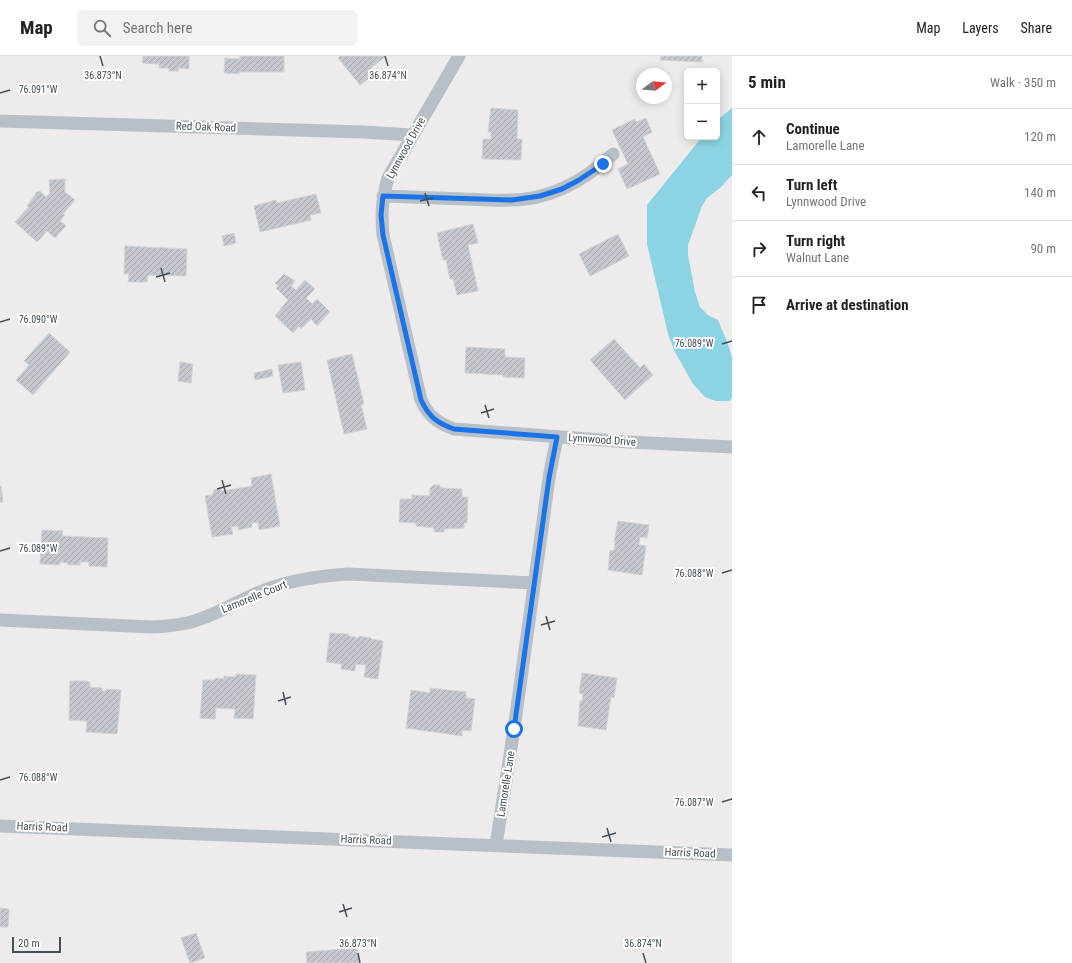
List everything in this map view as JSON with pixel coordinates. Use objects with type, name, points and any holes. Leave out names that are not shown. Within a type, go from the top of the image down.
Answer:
[{"type":"street","name":"Lynnwood Drive","points":[[459,56],[388,178],[383,196],[381,215],[383,235],[424,408],[431,416],[442,424],[454,429],[557,437],[732,447]]},
{"type":"street","name":"Red Oak Road","points":[[0,121],[362,132],[412,135]]},
{"type":"street","points":[[383,196],[512,200],[540,196],[562,189],[579,180],[603,164],[613,154]]},
{"type":"street","name":"Lamorelle Lane","points":[[496,845],[549,478],[557,437]]},
{"type":"street","name":"Lamorelle Court","points":[[0,620],[152,627],[177,625],[200,619],[262,591],[292,581],[323,575],[342,574],[534,583]]},
{"type":"street","name":"Harris Road","points":[[0,826],[732,855]]},
{"type":"water","points":[[732,108],[732,175],[721,187],[707,198],[702,206],[688,245],[688,255],[695,292],[700,307],[708,315],[718,320],[732,358],[732,398],[729,401],[716,401],[705,397],[693,384],[675,352],[668,334],[647,244],[647,205],[700,140],[720,140],[720,118]]},
{"type":"building","points":[[143,56],[189,56],[189,69],[179,68],[178,71],[169,71],[169,68],[159,68],[159,64],[142,63]]},
{"type":"building","points":[[240,56],[284,56],[284,72],[239,72],[239,74],[224,73],[225,58],[240,59]]},
{"type":"building","points":[[340,56],[386,56],[371,68],[376,73],[360,85],[338,58]]},
{"type":"building","points":[[661,56],[702,56],[702,62],[660,60]]},
{"type":"building","points":[[491,108],[518,110],[517,139],[522,139],[521,160],[482,159],[483,139],[491,139],[491,132],[488,132]]},
{"type":"building","points":[[646,118],[652,132],[643,137],[660,174],[627,189],[618,169],[628,164],[612,130],[635,119],[636,122]]},
{"type":"building","points":[[65,179],[65,192],[75,200],[63,214],[65,215],[60,221],[66,226],[55,238],[47,231],[37,242],[15,222],[29,207],[27,206],[37,192],[40,191],[46,197],[50,193],[49,180]]},
{"type":"building","points":[[316,194],[321,213],[310,215],[311,220],[260,232],[254,206],[276,200],[277,203]]},
{"type":"building","points":[[473,224],[478,243],[468,245],[478,291],[457,295],[453,279],[450,279],[446,260],[443,260],[437,233]]},
{"type":"building","points":[[234,233],[236,243],[224,246],[222,236]]},
{"type":"building","points":[[618,234],[629,256],[590,276],[579,254]]},
{"type":"building","points":[[125,246],[187,249],[186,276],[148,275],[147,282],[128,282],[129,274],[124,274]]},
{"type":"building","points":[[284,274],[295,281],[291,286],[296,290],[305,280],[315,289],[306,298],[312,304],[317,299],[330,312],[317,326],[311,319],[301,329],[299,326],[293,333],[275,316],[288,300],[276,288],[278,286],[275,283]]},
{"type":"building","points":[[49,333],[70,352],[33,395],[16,380],[29,365],[24,361]]},
{"type":"building","points":[[614,339],[640,368],[644,364],[653,375],[625,400],[590,360]]},
{"type":"building","points":[[466,347],[505,349],[505,357],[525,358],[524,378],[503,377],[503,375],[465,373]]},
{"type":"building","points":[[352,354],[364,404],[361,405],[367,429],[344,434],[327,360]]},
{"type":"building","points":[[180,362],[193,364],[191,383],[178,381]]},
{"type":"building","points":[[301,362],[305,390],[283,393],[278,365]]},
{"type":"building","points":[[272,369],[273,376],[255,380],[254,373]]},
{"type":"building","points":[[271,474],[280,526],[259,530],[258,522],[252,523],[252,527],[238,530],[238,526],[231,527],[233,534],[212,537],[205,496],[212,495],[214,490],[219,489],[222,491],[252,486],[251,478]]},
{"type":"building","points":[[434,485],[439,485],[441,488],[462,489],[462,497],[468,497],[467,523],[464,523],[464,528],[444,529],[444,532],[434,532],[434,528],[416,526],[416,523],[399,522],[400,499],[412,499],[412,495],[430,496],[430,488]]},
{"type":"building","points":[[0,486],[3,502],[0,503]]},
{"type":"building","points":[[618,521],[649,525],[647,538],[640,537],[639,545],[646,546],[642,575],[608,570],[610,550],[614,551]]},
{"type":"building","points":[[42,530],[63,531],[62,536],[108,538],[107,567],[89,566],[89,562],[80,562],[80,565],[68,565],[68,563],[60,562],[60,565],[40,564]]},
{"type":"building","points":[[330,633],[348,634],[349,636],[359,638],[359,636],[383,641],[378,679],[364,677],[366,665],[356,664],[355,671],[341,669],[342,664],[326,662]]},
{"type":"building","points":[[582,673],[617,678],[614,698],[611,697],[606,730],[578,726],[580,701],[582,701],[583,694],[579,693]]},
{"type":"building","points":[[236,674],[256,675],[253,719],[234,718],[235,709],[216,708],[215,719],[200,718],[203,680],[215,680],[215,678],[224,679],[224,676],[236,677]]},
{"type":"building","points":[[70,681],[90,682],[90,687],[102,688],[102,691],[106,691],[106,689],[121,690],[117,734],[86,732],[87,721],[69,720]]},
{"type":"building","points":[[430,688],[466,692],[466,698],[475,699],[471,731],[462,730],[462,736],[406,728],[411,690],[430,693]]},
{"type":"building","points":[[0,908],[9,909],[8,927],[0,927]]},
{"type":"building","points":[[196,933],[205,958],[190,963],[181,938]]},
{"type":"building","points":[[357,948],[359,963],[307,963],[306,952]]},
{"type":"route","points":[[514,729],[549,478],[557,437],[454,429],[442,424],[431,416],[424,408],[383,235],[381,215],[383,196],[512,200],[540,196],[562,189],[603,164]]}]
